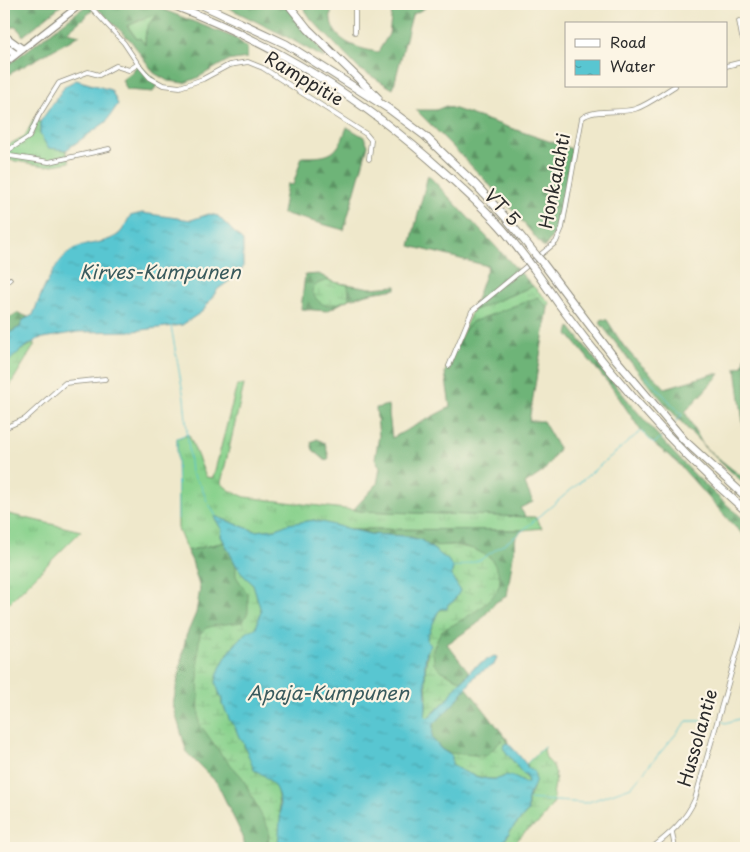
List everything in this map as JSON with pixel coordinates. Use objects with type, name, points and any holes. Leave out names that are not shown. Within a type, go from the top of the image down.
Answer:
[{"type":"highway","name":"VT 5","points":[[170,4],[205,17],[301,65],[346,93],[416,147],[500,226],[603,363],[639,405],[681,451],[746,511]]},
{"type":"highway","name":"VT 5","points":[[200,4],[286,44],[389,109],[425,136],[476,185],[506,218],[613,356],[684,440],[746,498]]},
{"type":"highway","points":[[288,4],[308,29],[389,109]]},
{"type":"highway","points":[[4,36],[22,49]]},
{"type":"highway","points":[[4,46],[15,54]]},
{"type":"street","points":[[4,64],[81,4]]},
{"type":"street","name":"Ramppitie","points":[[88,4],[124,43],[150,78],[158,84],[180,87],[203,79],[229,65],[248,62],[263,68],[366,134],[371,140],[369,159]]},
{"type":"street","points":[[355,4],[355,32]]},
{"type":"street","points":[[739,22],[742,37],[746,44]]},
{"type":"street","points":[[728,65],[746,60]]},
{"type":"street","points":[[4,154],[29,138],[39,115],[59,83],[88,72],[99,75],[116,66],[129,70],[138,64]]},
{"type":"street","name":"Honkalahti","points":[[449,366],[472,311],[556,242],[562,228],[582,118],[588,113],[636,109],[672,88]]},
{"type":"street","points":[[4,154],[49,162],[109,149]]},
{"type":"street","points":[[4,284],[10,279]]},
{"type":"street","points":[[4,428],[24,419],[65,383],[105,379]]},
{"type":"street","name":"Hussolantie","points":[[652,848],[672,832],[689,812],[695,799],[746,621]]},
{"type":"street","points":[[672,832],[675,848]]},
{"type":"green space","points":[[4,4],[63,4],[23,36],[17,27],[4,27]]},
{"type":"green space","points":[[88,4],[93,10],[67,32],[80,35],[4,77],[4,68]]},
{"type":"green space","points":[[93,4],[149,4],[235,38],[247,47],[247,58],[227,61],[184,83],[168,81],[154,73],[131,41]],"holes":[[[153,15],[156,17],[148,27],[145,45],[140,38],[137,39],[127,26],[149,16]]]},
{"type":"green space","points":[[221,4],[285,4],[321,50],[324,58],[287,37]]},
{"type":"green space","points":[[301,4],[332,4],[331,20],[337,34],[348,43],[378,52],[389,34],[393,4],[424,4],[425,8],[412,15],[393,89],[358,68],[311,19]]},
{"type":"green space","points":[[153,15],[156,17],[147,29],[145,45],[140,39],[137,39],[127,25]]},
{"type":"green space","points":[[138,64],[158,83],[153,92],[127,90],[122,80]]},
{"type":"green space","points":[[446,106],[572,149],[558,228],[544,248],[498,194],[416,110],[436,110]]},
{"type":"green space","points":[[34,119],[40,122],[40,134],[48,147],[66,150],[70,162],[46,166],[4,159],[4,147],[25,136]]},
{"type":"green space","points":[[347,127],[364,137],[368,145],[344,230],[282,213],[287,184],[293,185],[302,157],[331,153],[340,144]]},
{"type":"green space","points":[[428,175],[533,286],[472,311],[488,266],[410,246]]},
{"type":"green space","points":[[319,274],[333,282],[371,288],[396,286],[396,289],[349,299],[327,311],[301,309],[305,275]]},
{"type":"green space","points":[[329,280],[348,285],[349,299],[332,305],[319,302],[312,291],[317,284]]},
{"type":"green space","points":[[533,286],[550,303],[548,308],[538,297],[463,332],[472,311]]},
{"type":"green space","points":[[538,297],[548,308],[529,421],[543,421],[559,449],[544,471],[525,484],[533,502],[520,508],[526,517],[360,511],[354,509],[377,484],[380,468],[375,458],[379,436],[376,408],[388,405],[392,438],[450,407],[445,372],[463,332],[472,322]]},
{"type":"green space","points":[[18,313],[28,317],[23,320],[20,327],[4,336],[4,320]]},
{"type":"green space","points":[[602,319],[607,320],[620,341],[638,362],[665,388],[713,374],[720,374],[685,412],[703,445],[676,417],[637,370],[600,323]]},
{"type":"green space","points":[[570,327],[610,379],[674,454],[721,500],[746,521],[746,537],[676,461],[641,431],[613,389],[568,334]]},
{"type":"green space","points":[[4,342],[21,350],[34,343],[34,346],[4,395]]},
{"type":"green space","points":[[746,354],[746,446],[736,368],[743,366]]},
{"type":"green space","points":[[237,385],[244,385],[221,483],[229,490],[245,497],[361,511],[535,517],[542,528],[523,530],[347,529],[314,520],[276,529],[255,531],[217,517],[215,518],[222,530],[221,536],[225,542],[187,551],[178,529],[177,438],[189,435],[206,477],[213,478]]},
{"type":"green space","points":[[317,439],[325,443],[329,458],[326,461],[313,450],[311,442]]},
{"type":"green space","points":[[708,450],[746,480],[746,485],[719,461]]},
{"type":"green space","points":[[4,513],[81,531],[4,608]]},
{"type":"green space","points":[[351,529],[523,530],[516,536],[507,596],[496,602],[477,624],[447,644],[469,672],[462,681],[443,672],[425,672],[454,545],[429,546],[421,540],[405,536],[370,534]]},
{"type":"green space","points":[[221,536],[250,567],[265,611],[256,628],[238,640],[228,653],[219,694],[222,705],[279,740],[278,799],[281,819],[278,848],[268,848],[269,830],[242,777],[221,754],[199,723],[198,649],[200,634],[206,628],[243,622],[248,612],[248,595],[236,576],[236,565]]},
{"type":"green space","points":[[405,536],[421,540],[429,546],[454,545],[473,549],[490,557],[499,573],[500,579],[498,587],[486,603],[467,617],[441,631],[433,649],[434,664],[443,672],[462,681],[447,700],[427,718],[425,716],[427,697],[425,672],[428,648],[427,637],[438,612],[447,604],[458,587],[452,579],[453,569]]},
{"type":"green space","points":[[225,542],[248,578],[278,848],[245,848],[243,837],[217,783],[187,753],[173,705],[186,636],[196,613],[200,589],[187,551]]},
{"type":"green space","points":[[466,687],[507,739],[508,743],[503,748],[517,766],[450,754],[441,749],[432,738],[433,727],[436,722],[456,701]]},
{"type":"green space","points":[[505,737],[508,743],[503,748],[521,770],[527,779],[527,783],[509,776],[487,779],[465,772],[452,765],[449,753],[486,756]]},
{"type":"green space","points":[[544,747],[545,756],[555,773],[554,802],[540,822],[525,832],[510,848],[494,848],[505,840],[511,830],[528,811],[528,799],[533,789],[527,763]]},
{"type":"water","points":[[76,80],[111,90],[118,104],[106,122],[66,150],[48,148],[40,134],[40,122],[65,86]]},
{"type":"water","name":"Kirves-Kumpunen","points":[[142,213],[191,220],[209,214],[218,216],[243,241],[243,268],[235,277],[218,289],[203,311],[182,325],[134,331],[78,332],[38,339],[21,350],[4,366],[4,336],[20,327],[23,320],[33,315],[50,277],[62,259],[76,248],[115,237],[130,216]]},
{"type":"water","name":"Apaja-Kumpunen","points":[[214,517],[255,531],[276,529],[288,524],[314,520],[370,534],[405,536],[421,540],[448,560],[453,568],[452,577],[460,591],[453,602],[448,604],[447,609],[441,609],[438,612],[427,637],[427,641],[431,645],[427,650],[425,668],[425,716],[429,717],[447,700],[458,684],[473,668],[494,656],[497,657],[494,665],[477,674],[456,701],[433,725],[432,738],[441,749],[452,756],[452,765],[479,777],[494,779],[506,775],[524,783],[528,782],[526,775],[522,773],[503,748],[504,744],[508,743],[528,768],[534,771],[535,783],[528,798],[528,811],[511,830],[505,840],[494,848],[278,848],[280,803],[278,793],[273,784],[254,770],[243,742],[222,705],[216,684],[223,662],[244,635],[256,628],[261,611],[253,584],[236,565],[221,536],[222,530]]},
{"type":"waterway","points":[[171,326],[184,398],[191,473],[201,486],[207,501]]},
{"type":"waterway","points":[[645,375],[682,415],[675,422]]},
{"type":"waterway","points":[[453,568],[480,560],[516,536],[641,431],[654,444],[661,437]]},
{"type":"waterway","points":[[178,519],[177,438],[187,434]]},
{"type":"waterway","points":[[209,504],[216,516]]},
{"type":"waterway","points":[[722,721],[725,723],[746,717]]},
{"type":"waterway","points":[[528,799],[586,803],[631,787],[687,721],[713,721]]},
{"type":"waterway","points":[[527,763],[544,747]]}]
